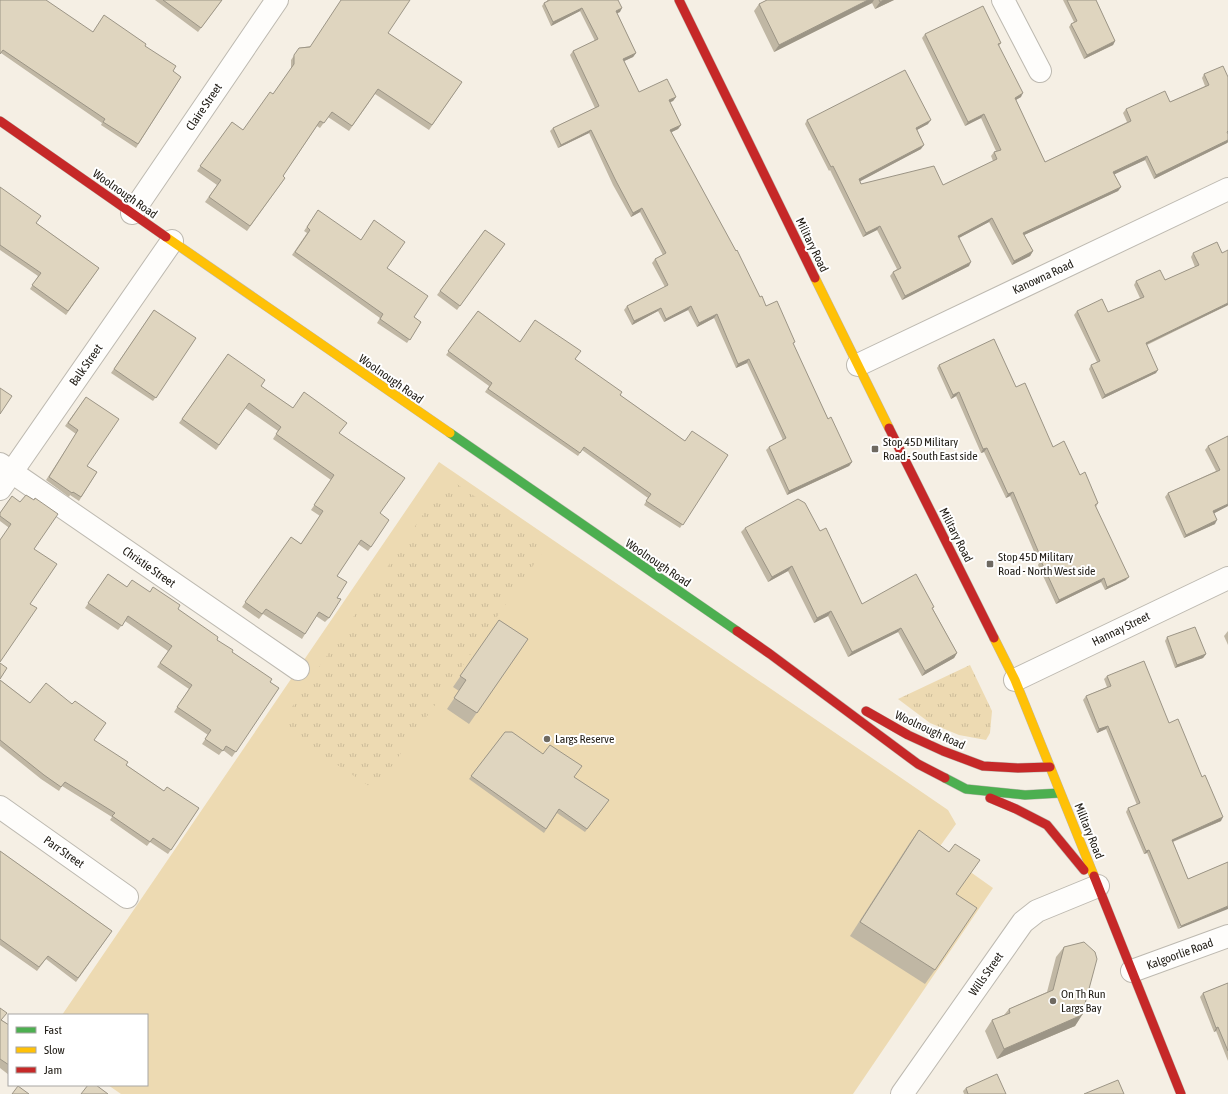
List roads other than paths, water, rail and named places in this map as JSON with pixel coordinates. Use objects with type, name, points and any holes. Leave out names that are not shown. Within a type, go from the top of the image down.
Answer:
[{"type":"street","name":"Claire Street","points":[[132,213],[277,0]]},
{"type":"street","name":"Military Road","points":[[679,0],[858,365],[1015,680],[1181,1094]]},
{"type":"street","points":[[1003,0],[1040,72]]},
{"type":"street","name":"Woolnough Road","points":[[0,121],[172,242],[770,654],[918,764],[966,789],[1025,795],[1060,793]]},
{"type":"street","name":"Kanowna Road","points":[[858,365],[1228,189]]},
{"type":"street","name":"Balk Street","points":[[4,475],[172,242]]},
{"type":"street","name":"Christie Street","points":[[4,475],[298,669]]},
{"type":"street","name":"Hannay Street","points":[[1015,680],[1228,578]]},
{"type":"street","name":"Woolnough Road","points":[[770,654],[846,699]]},
{"type":"street","name":"Woolnough Road","points":[[860,707],[908,735],[943,751],[983,766],[1018,768],[1050,767]]},
{"type":"street","points":[[966,789],[1016,809],[1047,825],[1098,886]]},
{"type":"street","name":"Parr Street","points":[[0,807],[128,897]]},
{"type":"street","name":"Wills Street","points":[[902,1094],[1023,922],[1037,911],[1098,886]]},
{"type":"street","name":"Kalgoorlie Road","points":[[1132,971],[1228,936]]},
{"type":"place","name":"Stop 45D Military Road - South East side","points":[[875,449]]},
{"type":"place","name":"Stop 45D Military Road - North West side","points":[[990,564]]},
{"type":"place","name":"Largs Reserve","points":[[547,739]]},
{"type":"place","name":"On Th Run Largs Bay","points":[[1053,1001]]}]
